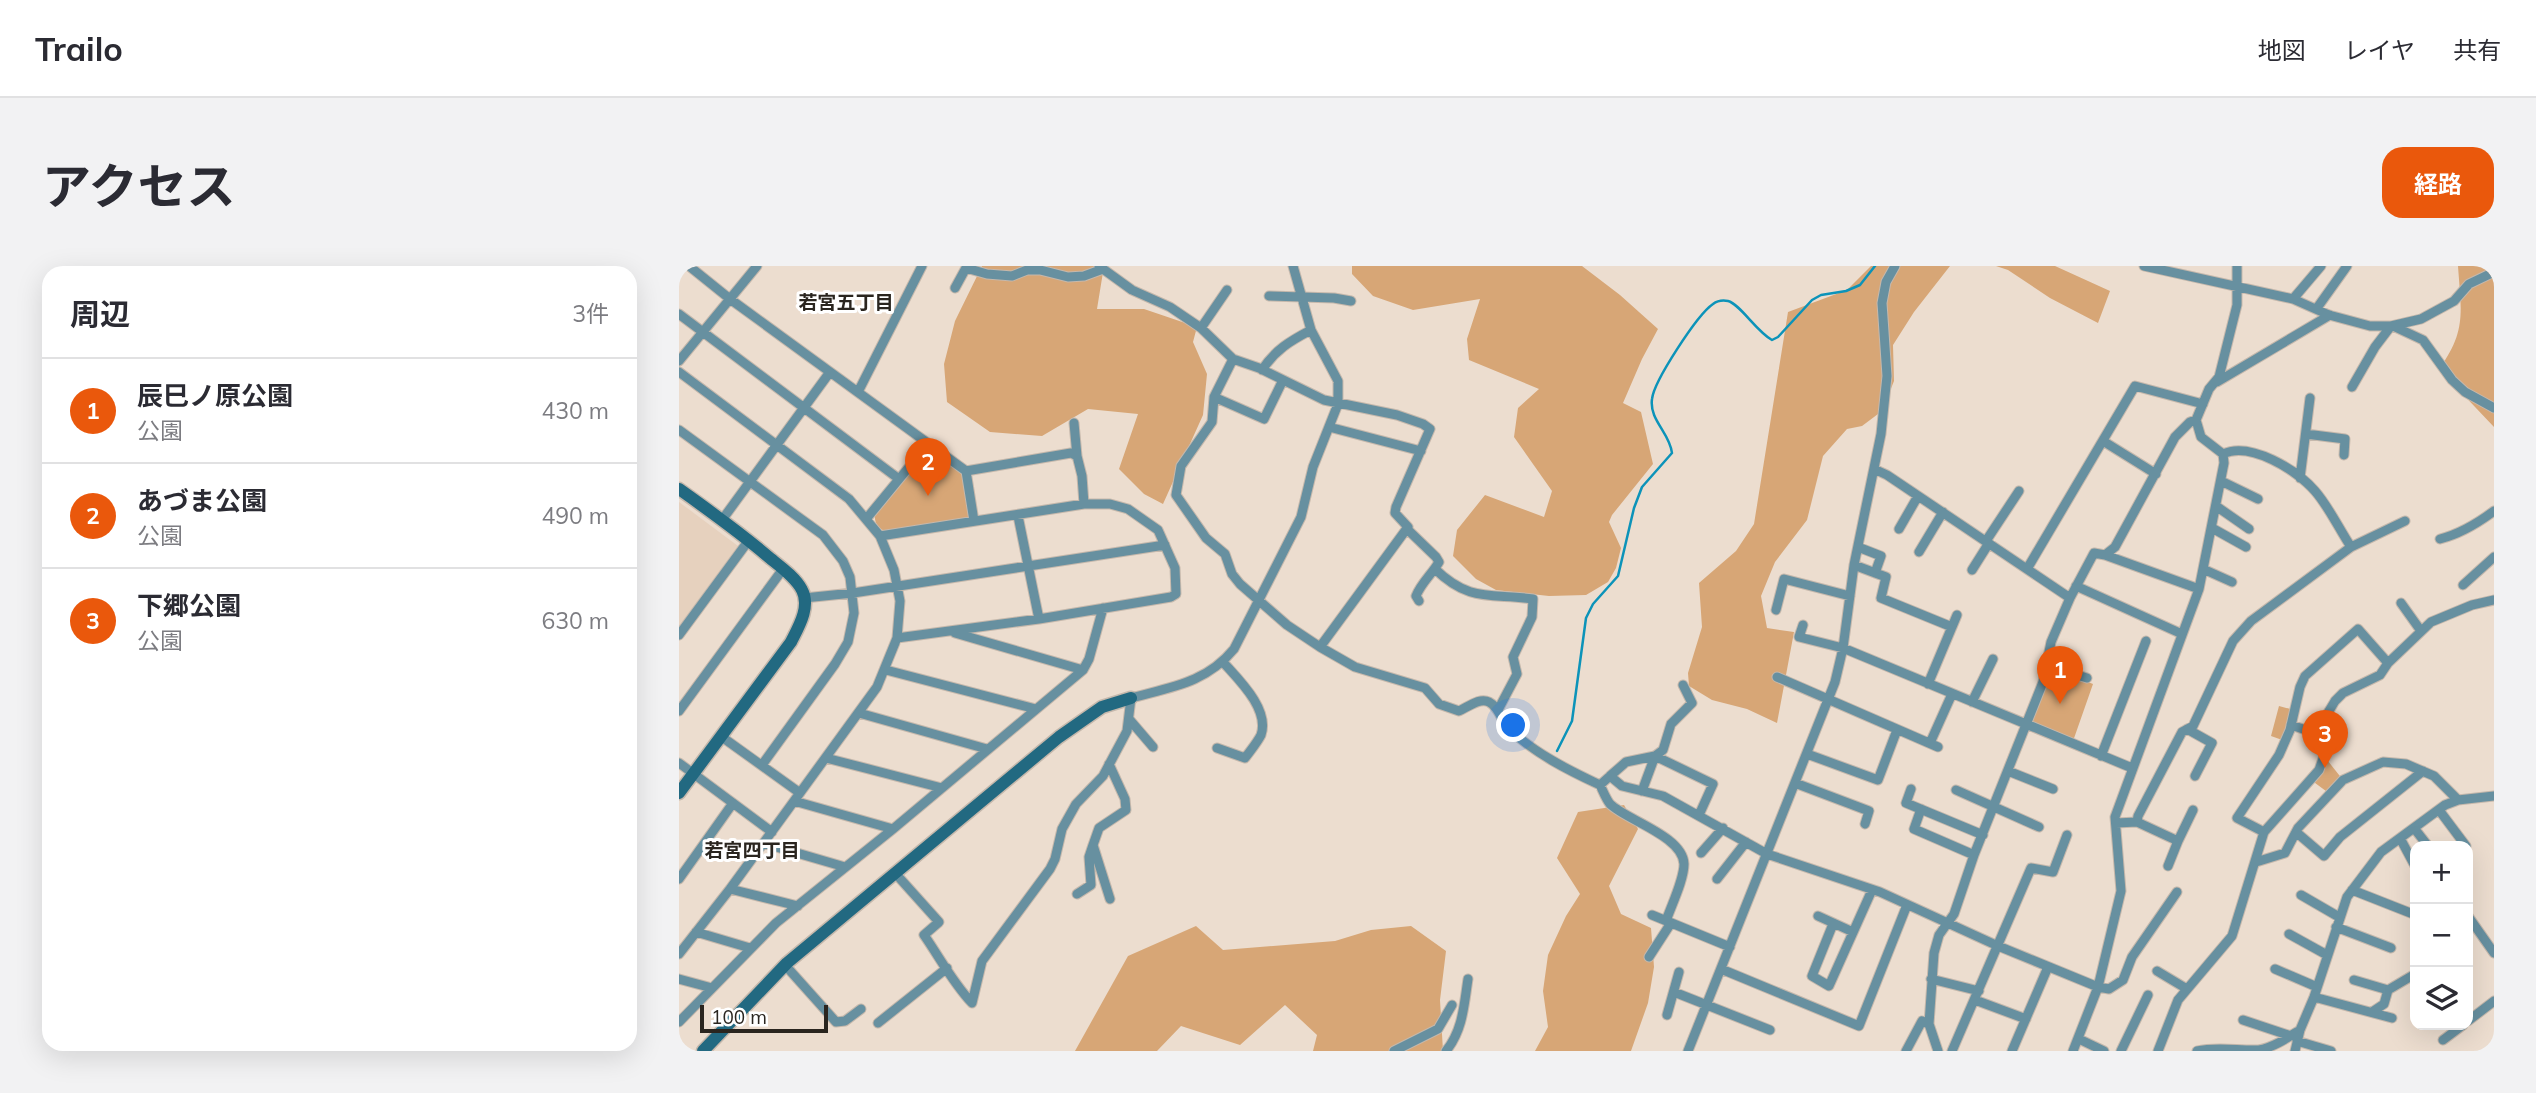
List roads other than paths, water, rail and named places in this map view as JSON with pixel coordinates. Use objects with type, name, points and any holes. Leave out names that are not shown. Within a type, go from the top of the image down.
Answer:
[{"type":"street","points":[[689,266],[730,299],[966,471],[1071,453],[1077,456]]},
{"type":"street","points":[[679,361],[757,266]]},
{"type":"street","points":[[858,392],[922,266]]},
{"type":"street","points":[[703,1051],[785,965],[1087,715],[1101,707],[1206,674],[1223,662],[1234,649],[1301,517],[1313,467],[1338,404],[1338,381],[1311,330],[1293,266]]},
{"type":"street","points":[[1688,1051],[1835,682],[1843,648],[1854,565],[1881,434],[1887,376],[1882,303],[1886,282],[1895,266]]},
{"type":"street","points":[[2144,266],[2294,299],[2330,315],[2371,327],[2391,326],[2421,319],[2454,301],[2469,284],[2494,272]]},
{"type":"street","points":[[2073,1051],[2098,987],[2121,891],[2115,817],[2199,589],[2212,528],[2224,463],[2223,454],[2201,437],[2196,420],[2219,377],[2234,317],[2238,286],[2237,266]]},
{"type":"street","points":[[2294,299],[2321,266]]},
{"type":"street","points":[[2317,308],[2347,266]]},
{"type":"street","points":[[955,288],[967,267],[987,274],[1011,276],[1027,270],[1040,270],[1067,277],[1084,276],[1104,268],[1132,290],[1170,307],[1201,328],[1233,359],[1324,400],[1397,415],[1430,429],[1396,507],[1395,513],[1406,523],[1406,529],[1320,647]]},
{"type":"street","points":[[1201,328],[1227,289]]},
{"type":"street","points":[[1269,296],[1351,301]]},
{"type":"street","points":[[679,314],[899,479]]},
{"type":"street","points":[[2213,384],[2330,315]]},
{"type":"street","points":[[2352,387],[2375,347],[2391,326]]},
{"type":"street","points":[[2391,326],[2423,340],[2452,380],[2465,392],[2494,408]]},
{"type":"street","points":[[1262,370],[1273,354],[1285,344],[1311,330]]},
{"type":"street","points":[[1233,359],[1213,397],[1212,422],[1181,466],[1176,495],[1206,538],[1226,554],[1232,574],[1240,584],[1287,625],[1356,667],[1425,688],[1439,704],[1452,709],[1459,711],[1480,701],[1488,701],[1498,710],[1509,728],[1553,761],[1581,778],[1600,785],[1609,803],[1656,830],[1681,854],[1683,872],[1668,922],[1649,957]]},
{"type":"street","points":[[679,372],[849,499],[880,536],[900,601],[897,638],[886,670],[859,713],[679,954]]},
{"type":"street","points":[[722,520],[830,372]]},
{"type":"street","points":[[1213,397],[1264,419],[1283,380]]},
{"type":"street","points":[[2027,569],[2135,386],[2203,404]]},
{"type":"street","points":[[2300,478],[2310,398]]},
{"type":"street","points":[[2105,555],[2115,547],[2175,437],[2190,422],[2196,420]]},
{"type":"street","points":[[1074,423],[1084,505]]},
{"type":"street","points":[[1329,427],[1421,451]]},
{"type":"street","points":[[679,430],[823,535],[843,561],[853,593],[854,613],[848,642],[762,765]]},
{"type":"street","points":[[2306,434],[2345,439],[2344,455]]},
{"type":"street","points":[[2103,441],[2155,474]]},
{"type":"street","points":[[867,518],[928,444]]},
{"type":"street","points":[[2223,454],[2240,450],[2264,456],[2300,478],[2314,490],[2351,547]]},
{"type":"street","points":[[1874,468],[2070,598]]},
{"type":"street","points":[[966,471],[974,522]]},
{"type":"street","points":[[2221,481],[2258,499]]},
{"type":"street","points":[[679,489],[749,540],[783,569],[802,591],[804,598],[802,620],[791,642],[679,793]]},
{"type":"street","points":[[1972,570],[2019,491]]},
{"type":"street","points":[[1899,529],[1919,496]]},
{"type":"street","points":[[880,536],[1084,505],[1110,504],[1128,509],[1158,530],[1175,568],[1176,594],[1171,597],[1039,619],[897,638]]},
{"type":"street","points":[[2216,506],[2249,528]]},
{"type":"street","points":[[2440,538],[2459,533],[2494,510]]},
{"type":"street","points":[[1919,552],[1943,512]]},
{"type":"street","points":[[1019,516],[1039,619]]},
{"type":"street","points":[[2137,822],[2182,732],[2193,726],[2233,641],[2263,610],[2351,547],[2405,521]]},
{"type":"street","points":[[2212,528],[2246,547]]},
{"type":"street","points":[[1406,529],[1436,556],[1439,562],[1419,588],[1416,596],[1419,601]]},
{"type":"street","points":[[679,635],[749,540]]},
{"type":"street","points":[[804,598],[853,593],[1165,545]]},
{"type":"street","points":[[1858,547],[1881,556],[1875,573]]},
{"type":"street","points":[[1938,1051],[1929,1024],[1931,979],[1939,935],[1954,914],[1974,855],[2048,666],[2051,642],[2094,553],[2199,589]]},
{"type":"street","points":[[2463,584],[2492,561]]},
{"type":"street","points":[[1854,565],[1886,577],[1881,597],[1952,627]]},
{"type":"street","points":[[679,711],[783,569]]},
{"type":"street","points":[[1435,569],[1449,582],[1472,594],[1494,598],[1533,599],[1532,617],[1513,657],[1517,674],[1498,710]]},
{"type":"street","points":[[2203,569],[2232,582]]},
{"type":"street","points":[[1776,610],[1784,579],[1850,596]]},
{"type":"street","points":[[2076,586],[2182,634]]},
{"type":"street","points":[[2158,1051],[2178,999],[2232,936],[2264,832],[2319,771],[2324,756],[2326,716],[2335,701],[2343,693],[2380,675],[2388,663],[2431,622],[2472,605],[2494,600]]},
{"type":"street","points":[[2401,603],[2421,631]]},
{"type":"street","points":[[679,1022],[750,948],[798,906],[1083,670],[1089,659],[1103,608]]},
{"type":"street","points":[[1928,684],[1957,615]]},
{"type":"street","points":[[1803,625],[1799,637],[1843,648],[2131,768]]},
{"type":"street","points":[[2264,832],[2237,818],[2279,755],[2305,676],[2358,629],[2388,663]]},
{"type":"street","points":[[950,632],[1083,670]]},
{"type":"street","points":[[2101,756],[2146,641]]},
{"type":"street","points":[[1972,702],[1993,659]]},
{"type":"street","points":[[1217,747],[1245,758],[1261,734],[1262,718],[1257,707],[1223,662]]},
{"type":"street","points":[[2048,666],[2087,678]]},
{"type":"street","points":[[886,670],[1036,709]]},
{"type":"street","points":[[1777,677],[1934,745],[1952,694]]},
{"type":"street","points":[[1642,791],[1655,756],[1665,746],[1671,724],[1690,708],[1692,703],[1683,685]]},
{"type":"street","points":[[895,873],[939,922],[924,935],[957,986],[972,1003],[982,961],[1050,869],[1062,828],[1076,804],[1096,785],[1127,731],[1131,698]]},
{"type":"street","points":[[859,713],[987,749]]},
{"type":"street","points":[[1129,719],[1153,747]]},
{"type":"street","points":[[2291,725],[2324,736]]},
{"type":"street","points":[[2187,729],[2212,743],[2195,775]]},
{"type":"street","points":[[1807,754],[1878,779],[1898,730]]},
{"type":"street","points":[[722,737],[762,765],[797,797],[893,829]]},
{"type":"street","points":[[1600,785],[1626,762],[1655,756],[1713,785],[1699,815]]},
{"type":"street","points":[[826,758],[942,788]]},
{"type":"street","points":[[2256,863],[2285,853],[2296,832],[2343,780],[2383,762],[2406,764],[2434,776],[2458,800]]},
{"type":"street","points":[[679,763],[772,832]]},
{"type":"street","points":[[1077,894],[1091,885],[1089,857],[1099,828],[1126,810],[1125,799],[1109,764]]},
{"type":"street","points":[[2008,771],[2053,789]]},
{"type":"street","points":[[2296,832],[2324,856],[2340,837],[2423,771]]},
{"type":"street","points":[[1610,776],[1622,786],[1663,796],[1767,854],[1871,890],[2098,987],[2109,989],[2123,980],[2132,957],[2176,892]]},
{"type":"street","points":[[1795,783],[1869,811],[1865,824]]},
{"type":"street","points":[[1911,789],[1906,803],[1983,835]]},
{"type":"street","points":[[1956,790],[2039,827]]},
{"type":"street","points":[[2294,1043],[2316,992],[2339,917],[2352,890],[2372,861],[2439,810],[2458,800],[2494,796]]},
{"type":"street","points":[[679,879],[733,803]]},
{"type":"street","points":[[1921,809],[1914,829],[1974,855]]},
{"type":"street","points":[[2168,866],[2193,810]]},
{"type":"street","points":[[2439,810],[2461,841]]},
{"type":"street","points":[[2116,823],[2137,822],[2178,841]]},
{"type":"street","points":[[1701,853],[1723,828]]},
{"type":"street","points":[[2414,828],[2423,841]]},
{"type":"street","points":[[1952,1051],[2031,868],[2053,872],[2067,835]]},
{"type":"street","points":[[2400,838],[2410,857]]},
{"type":"street","points":[[1717,879],[1746,842]]},
{"type":"street","points":[[763,843],[845,867]]},
{"type":"street","points":[[1093,845],[1110,898]]},
{"type":"street","points":[[730,889],[798,906]]},
{"type":"street","points":[[1833,924],[1812,976],[1829,986],[1871,890]]},
{"type":"street","points":[[2352,890],[2410,913]]},
{"type":"street","points":[[2301,895],[2339,917]]},
{"type":"street","points":[[1721,969],[1859,1026],[1907,905]]},
{"type":"street","points":[[1652,915],[1730,947]]},
{"type":"street","points":[[1818,916],[1853,933]]},
{"type":"street","points":[[2473,923],[2494,953]]},
{"type":"street","points":[[2336,927],[2391,948]]},
{"type":"street","points":[[697,932],[750,948]]},
{"type":"street","points":[[2289,934],[2327,955]]},
{"type":"street","points":[[785,965],[836,1022],[845,1021],[861,1009]]},
{"type":"street","points":[[2012,1051],[2048,967]]},
{"type":"street","points":[[878,1023],[947,968]]},
{"type":"street","points":[[2275,969],[2316,992],[2392,1018]]},
{"type":"street","points":[[1667,1015],[1679,971]]},
{"type":"street","points":[[2157,971],[2187,989]]},
{"type":"street","points":[[2372,1012],[2384,1004],[2388,990],[2410,977]]},
{"type":"street","points":[[679,979],[712,988]]},
{"type":"street","points":[[1446,1051],[1454,1041],[1461,1024],[1468,979]]},
{"type":"street","points":[[1931,979],[1977,996],[2026,1019]]},
{"type":"street","points":[[2354,979],[2388,990]]},
{"type":"street","points":[[1674,992],[1770,1030]]},
{"type":"street","points":[[2121,1051],[2148,995]]},
{"type":"street","points":[[2473,1017],[2494,1001]]},
{"type":"street","points":[[1394,1051],[1438,1028],[1452,1006]]},
{"type":"street","points":[[2243,1020],[2294,1043],[2331,1051]]},
{"type":"street","points":[[1906,1051],[1922,1021],[1929,1024]]},
{"type":"street","points":[[2443,1040],[2456,1030]]},
{"type":"street","points":[[2079,1038],[2104,1051]]},
{"type":"street","points":[[2197,1051],[2257,1050],[2294,1043]]},
{"type":"waterway","points":[[1557,751],[1572,721],[1586,618],[1593,604],[1618,576],[1634,508],[1642,487],[1672,453],[1668,439],[1656,420],[1652,399],[1660,378],[1677,349],[1706,311],[1722,301],[1733,303],[1772,340],[1778,337],[1812,300],[1860,285],[1875,266]]},
{"type":"place","name":"あづま公園","points":[[928,496]]},
{"type":"place","name":"辰巳ノ原公園","points":[[2060,704]]},
{"type":"place","name":"下郷公園","points":[[2325,768]]},
{"type":"district","name":"若宮五丁目","points":[[846,302]]},
{"type":"district","name":"若宮四丁目","points":[[752,850]]}]
